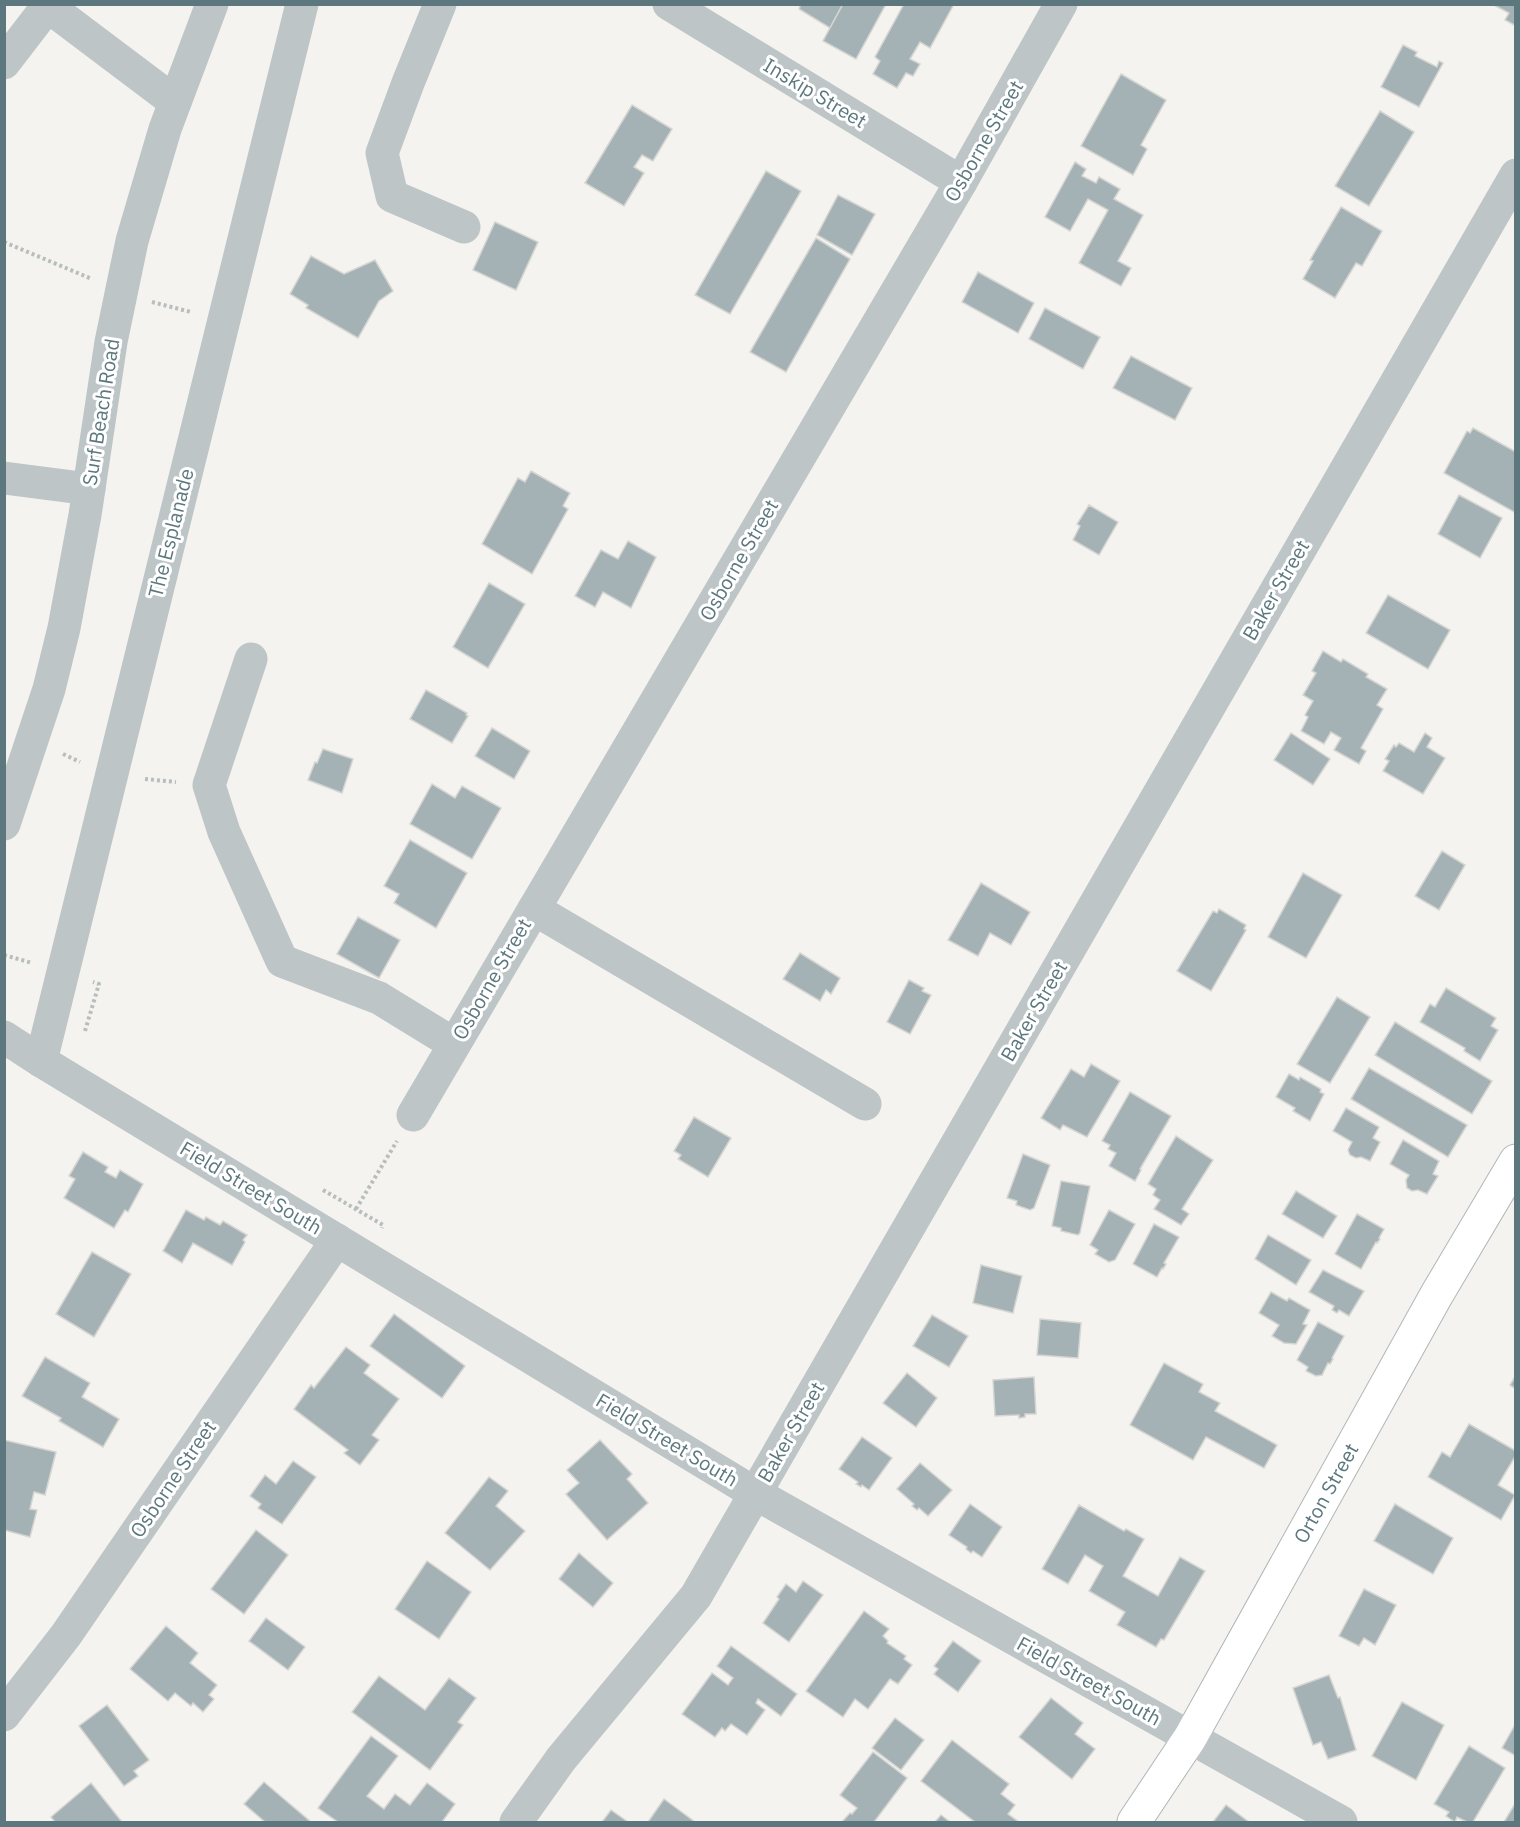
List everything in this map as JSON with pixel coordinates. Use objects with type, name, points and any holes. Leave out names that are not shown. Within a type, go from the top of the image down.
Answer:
[{"type":"main road","name":"Orton Street","points":[[1134,1822],[1190,1738],[1437,1294],[1515,1161]]},
{"type":"street","name":"Surf Beach Road","points":[[4,824],[39,721],[64,628],[89,489],[111,342],[132,241],[175,102],[212,4]]},
{"type":"street","name":"The Esplanade","points":[[41,1061],[302,4]]},
{"type":"street","points":[[441,4],[382,153],[392,196],[464,227]]},
{"type":"street","name":"Inskip Street","points":[[669,4],[961,182]]},
{"type":"street","name":"Osborne Street","points":[[413,1114],[961,182],[1061,4]]},
{"type":"street","points":[[4,63],[46,6],[175,102]]},
{"type":"street","name":"Baker Street","points":[[516,1822],[561,1760],[696,1596],[1515,175]]},
{"type":"street","points":[[4,478],[89,489]]},
{"type":"street","points":[[251,660],[209,785],[224,832],[282,960],[379,998],[454,1044]]},
{"type":"street","points":[[534,909],[865,1104]]},
{"type":"street","name":"Field Street South","points":[[4,1037],[756,1494],[1341,1822]]},
{"type":"street","name":"Osborne Street","points":[[4,1714],[66,1635],[337,1240]]},
{"type":"path","points":[[337,1240],[413,1114]]},
{"type":"building","points":[[801,4],[843,4],[830,28],[799,9]]},
{"type":"building","points":[[843,4],[886,4],[856,59],[823,41]]},
{"type":"building","points":[[904,4],[954,4],[930,48],[920,42],[910,59],[920,64],[913,76],[906,73],[897,88],[873,74],[880,61],[875,57]]},
{"type":"building","points":[[1492,4],[1516,4],[1516,26],[1505,20],[1509,13]]},
{"type":"building","points":[[1403,45],[1417,52],[1415,56],[1437,67],[1439,61],[1443,63],[1419,107],[1381,87]]},
{"type":"building","points":[[1121,74],[1166,100],[1141,145],[1147,149],[1133,175],[1081,146]]},
{"type":"building","points":[[632,105],[672,129],[653,161],[642,155],[634,167],[644,173],[624,206],[585,183]]},
{"type":"building","points":[[1380,111],[1414,132],[1369,206],[1335,186]]},
{"type":"building","points":[[1075,162],[1086,169],[1082,176],[1096,183],[1099,177],[1120,189],[1114,199],[1143,215],[1118,261],[1131,268],[1121,286],[1079,263],[1108,210],[1088,199],[1070,231],[1045,217]]},
{"type":"building","points":[[766,171],[801,191],[730,314],[695,295]]},
{"type":"building","points":[[838,195],[875,214],[852,255],[817,235]]},
{"type":"building","points":[[1341,207],[1382,231],[1362,266],[1356,263],[1335,298],[1303,279],[1313,261],[1310,260]]},
{"type":"building","points":[[495,222],[538,242],[516,290],[473,270]]},
{"type":"building","points":[[816,238],[850,259],[786,372],[750,352]]},
{"type":"building","points":[[311,256],[344,274],[375,260],[393,291],[379,301],[358,338],[306,308],[308,305],[290,294]]},
{"type":"building","points":[[978,272],[1034,303],[1018,333],[962,302]]},
{"type":"building","points":[[1045,308],[1100,337],[1083,369],[1029,339]]},
{"type":"building","points":[[1131,356],[1192,388],[1175,420],[1113,388]]},
{"type":"building","points":[[1473,428],[1516,452],[1516,513],[1444,473],[1467,431],[1470,433]]},
{"type":"building","points":[[531,471],[570,493],[563,506],[568,509],[532,574],[482,544],[518,478],[525,482]]},
{"type":"building","points":[[1459,495],[1502,518],[1480,558],[1438,534]]},
{"type":"building","points":[[1089,505],[1118,522],[1099,555],[1073,540],[1080,526],[1077,524]]},
{"type":"building","points":[[628,541],[656,557],[631,608],[603,592],[595,607],[575,596],[601,550],[618,559]]},
{"type":"building","points":[[489,583],[525,604],[488,668],[453,647]]},
{"type":"building","points":[[1388,595],[1450,630],[1428,669],[1366,633]]},
{"type":"building","points":[[1323,651],[1341,662],[1343,659],[1368,674],[1366,677],[1387,689],[1377,705],[1383,709],[1361,748],[1366,751],[1359,764],[1334,750],[1341,738],[1331,732],[1324,744],[1301,731],[1308,717],[1305,715],[1313,701],[1303,695],[1316,673],[1312,671]]},
{"type":"building","points":[[426,690],[467,713],[468,716],[452,743],[410,719]]},
{"type":"building","points":[[492,728],[530,751],[514,779],[475,756]]},
{"type":"building","points":[[1291,733],[1330,759],[1313,785],[1274,760]]},
{"type":"building","points":[[1425,733],[1432,738],[1427,747],[1445,758],[1423,794],[1383,771],[1389,761],[1385,759],[1394,745],[1396,747],[1399,743],[1414,752]]},
{"type":"building","points":[[323,749],[353,759],[342,793],[308,780]]},
{"type":"building","points":[[432,784],[455,798],[462,786],[501,808],[472,859],[410,824]]},
{"type":"building","points":[[410,840],[467,873],[436,928],[394,903],[399,894],[384,886]]},
{"type":"building","points":[[1442,851],[1465,865],[1439,910],[1415,896]]},
{"type":"building","points":[[1303,873],[1342,895],[1306,958],[1268,937]]},
{"type":"building","points":[[981,883],[1030,912],[1011,945],[990,933],[978,956],[948,940]]},
{"type":"building","points":[[1219,909],[1246,925],[1244,929],[1246,930],[1211,991],[1177,971],[1213,911],[1217,913]]},
{"type":"building","points":[[358,917],[400,940],[379,978],[337,954]]},
{"type":"building","points":[[800,953],[840,978],[831,994],[826,990],[820,1001],[783,979]]},
{"type":"building","points":[[909,980],[924,988],[922,991],[931,995],[910,1034],[887,1022]]},
{"type":"building","points":[[1446,988],[1496,1018],[1491,1026],[1498,1030],[1480,1061],[1464,1051],[1465,1048],[1420,1022],[1430,1004],[1435,1007]]},
{"type":"building","points":[[1337,997],[1370,1017],[1330,1083],[1297,1064]]},
{"type":"building","points":[[1395,1022],[1492,1081],[1472,1114],[1375,1055]]},
{"type":"building","points":[[1091,1064],[1120,1081],[1087,1137],[1063,1125],[1060,1130],[1041,1118],[1071,1069],[1084,1077]]},
{"type":"building","points":[[1369,1068],[1467,1125],[1448,1157],[1351,1099]]},
{"type":"building","points":[[1289,1074],[1299,1080],[1300,1077],[1321,1089],[1320,1092],[1324,1094],[1310,1121],[1293,1111],[1295,1108],[1276,1097]]},
{"type":"building","points":[[1130,1092],[1171,1116],[1135,1181],[1109,1166],[1116,1153],[1108,1149],[1110,1145],[1102,1141]]},
{"type":"building","points":[[1346,1108],[1379,1127],[1373,1138],[1380,1142],[1370,1161],[1350,1155],[1348,1150],[1352,1142],[1333,1131]]},
{"type":"building","points":[[694,1117],[731,1138],[708,1177],[678,1159],[681,1155],[674,1151]]},
{"type":"building","points":[[1176,1136],[1213,1160],[1182,1209],[1189,1214],[1181,1225],[1154,1209],[1160,1200],[1153,1195],[1156,1189],[1148,1184]]},
{"type":"building","points":[[1403,1140],[1439,1161],[1433,1174],[1438,1176],[1427,1194],[1407,1188],[1406,1180],[1409,1175],[1390,1164]]},
{"type":"building","points":[[83,1152],[108,1167],[105,1172],[116,1178],[120,1170],[143,1184],[128,1212],[125,1210],[114,1228],[64,1198],[75,1179],[69,1176]]},
{"type":"building","points":[[1023,1154],[1050,1165],[1034,1208],[1030,1210],[1016,1205],[1017,1201],[1007,1198]]},
{"type":"building","points":[[1061,1181],[1090,1186],[1078,1235],[1052,1226]]},
{"type":"building","points":[[1296,1191],[1337,1216],[1323,1238],[1282,1214]]},
{"type":"building","points":[[186,1210],[204,1220],[206,1217],[220,1225],[223,1221],[247,1235],[232,1265],[193,1243],[182,1263],[163,1251]]},
{"type":"building","points":[[1109,1210],[1135,1224],[1115,1260],[1109,1262],[1095,1254],[1098,1250],[1090,1245]]},
{"type":"building","points":[[1357,1214],[1384,1229],[1361,1269],[1335,1254]]},
{"type":"building","points":[[1154,1224],[1179,1237],[1157,1277],[1133,1264]]},
{"type":"building","points":[[1268,1235],[1311,1260],[1296,1285],[1255,1259]]},
{"type":"building","points":[[92,1252],[131,1274],[94,1337],[56,1314]]},
{"type":"building","points":[[981,1265],[1022,1276],[1013,1313],[973,1303]]},
{"type":"building","points":[[1323,1270],[1364,1291],[1349,1316],[1339,1310],[1337,1313],[1332,1310],[1334,1306],[1309,1292]]},
{"type":"building","points":[[1271,1292],[1287,1301],[1289,1298],[1310,1310],[1303,1324],[1307,1325],[1296,1344],[1284,1343],[1272,1336],[1279,1325],[1259,1313]]},
{"type":"building","points":[[394,1314],[465,1366],[442,1398],[370,1346]]},
{"type":"building","points":[[932,1315],[968,1336],[949,1367],[913,1346]]},
{"type":"building","points":[[1040,1319],[1081,1323],[1078,1358],[1037,1355]]},
{"type":"building","points":[[1318,1322],[1344,1336],[1330,1364],[1328,1363],[1322,1375],[1316,1376],[1306,1371],[1308,1367],[1297,1360]]},
{"type":"building","points":[[346,1347],[370,1365],[364,1373],[399,1399],[372,1435],[379,1440],[360,1465],[344,1453],[348,1450],[294,1409],[311,1385],[314,1388]]},
{"type":"building","points":[[45,1357],[90,1383],[82,1397],[119,1419],[103,1447],[59,1421],[61,1418],[22,1396]]},
{"type":"building","points":[[1164,1363],[1203,1384],[1199,1392],[1220,1403],[1215,1411],[1277,1445],[1264,1468],[1206,1437],[1193,1460],[1130,1425]]},
{"type":"building","points":[[907,1373],[937,1398],[916,1427],[883,1403]]},
{"type":"building","points":[[1516,1375],[1516,1389],[1510,1385]]},
{"type":"building","points":[[1034,1377],[1036,1414],[1025,1414],[1025,1417],[1019,1418],[1019,1415],[995,1416],[993,1380]]},
{"type":"building","points":[[1469,1424],[1516,1451],[1516,1455],[1498,1485],[1515,1495],[1501,1520],[1428,1477],[1442,1452],[1450,1457]]},
{"type":"building","points":[[862,1437],[892,1458],[869,1490],[856,1484],[858,1482],[839,1469]]},
{"type":"building","points":[[4,1440],[56,1452],[45,1495],[34,1492],[30,1509],[37,1510],[30,1537],[4,1530]]},
{"type":"building","points":[[600,1440],[632,1474],[627,1479],[648,1503],[607,1540],[566,1494],[579,1483],[567,1470]]},
{"type":"building","points":[[293,1461],[316,1477],[282,1524],[258,1508],[261,1504],[250,1496],[265,1475],[276,1484]]},
{"type":"building","points":[[920,1463],[952,1490],[928,1516],[919,1508],[917,1510],[912,1506],[914,1504],[897,1489]]},
{"type":"building","points":[[489,1477],[508,1491],[496,1506],[525,1531],[490,1570],[445,1533]]},
{"type":"building","points":[[970,1504],[1002,1527],[982,1557],[973,1551],[971,1553],[966,1549],[967,1547],[949,1535]]},
{"type":"building","points":[[1395,1504],[1453,1538],[1433,1574],[1374,1541]]},
{"type":"building","points":[[1079,1505],[1124,1531],[1126,1529],[1144,1539],[1123,1576],[1158,1596],[1180,1557],[1205,1571],[1164,1640],[1161,1639],[1156,1647],[1117,1625],[1125,1612],[1089,1591],[1103,1566],[1085,1555],[1068,1584],[1042,1569]]},
{"type":"building","points":[[256,1530],[288,1555],[244,1614],[211,1589]]},
{"type":"building","points":[[579,1553],[613,1583],[593,1607],[559,1579]]},
{"type":"building","points":[[427,1561],[471,1592],[439,1639],[395,1609]]},
{"type":"building","points":[[803,1581],[823,1595],[789,1642],[763,1623],[786,1584],[796,1592]]},
{"type":"building","points":[[1364,1589],[1396,1605],[1375,1645],[1364,1638],[1359,1646],[1339,1636]]},
{"type":"building","points":[[864,1611],[889,1629],[883,1636],[888,1641],[887,1643],[906,1656],[904,1659],[912,1665],[898,1684],[890,1679],[868,1709],[855,1699],[843,1717],[806,1691]]},
{"type":"building","points":[[266,1618],[305,1647],[288,1670],[249,1641]]},
{"type":"building","points":[[166,1626],[198,1653],[190,1663],[217,1685],[209,1695],[214,1699],[203,1712],[193,1703],[191,1706],[175,1693],[168,1701],[130,1669]]},
{"type":"building","points":[[953,1641],[981,1661],[958,1692],[934,1674],[938,1669],[934,1666]]},
{"type":"building","points":[[731,1646],[797,1694],[781,1716],[758,1699],[756,1703],[765,1710],[747,1735],[731,1724],[725,1731],[722,1728],[715,1737],[682,1714],[712,1673],[728,1685],[733,1678],[717,1666]]},
{"type":"building","points":[[1329,1675],[1338,1698],[1340,1697],[1356,1750],[1328,1759],[1321,1742],[1313,1745],[1293,1688]]},
{"type":"building","points":[[379,1676],[425,1710],[449,1678],[476,1698],[458,1722],[463,1725],[430,1770],[352,1712]]},
{"type":"building","points":[[1051,1698],[1083,1723],[1075,1734],[1095,1749],[1072,1779],[1019,1737]]},
{"type":"building","points":[[1402,1702],[1444,1725],[1416,1780],[1372,1756]]},
{"type":"building","points":[[107,1705],[149,1760],[134,1771],[138,1776],[124,1786],[79,1726]]},
{"type":"building","points":[[895,1718],[924,1740],[901,1770],[872,1748]]},
{"type":"building","points":[[1516,1723],[1516,1756],[1502,1748]]},
{"type":"building","points":[[371,1736],[398,1756],[367,1796],[384,1809],[395,1794],[410,1805],[427,1783],[455,1804],[442,1822],[338,1822],[318,1808]]},
{"type":"building","points":[[952,1740],[1009,1784],[1001,1794],[1015,1805],[1008,1814],[1019,1822],[975,1822],[921,1781]]},
{"type":"building","points":[[1469,1746],[1505,1768],[1473,1822],[1457,1817],[1455,1822],[1446,1816],[1449,1812],[1434,1804]]},
{"type":"building","points":[[873,1752],[907,1778],[874,1822],[842,1822],[857,1808],[840,1795]]},
{"type":"building","points":[[264,1782],[311,1822],[265,1822],[244,1804]]},
{"type":"building","points":[[91,1783],[122,1822],[55,1822],[51,1817]]},
{"type":"building","points":[[664,1799],[695,1822],[648,1822]]},
{"type":"building","points":[[1516,1802],[1516,1822],[1504,1822]]},
{"type":"building","points":[[1226,1805],[1249,1822],[1213,1822]]},
{"type":"building","points":[[611,1810],[628,1822],[602,1822]]},
{"type":"building","points":[[941,1815],[950,1822],[935,1822]]}]
